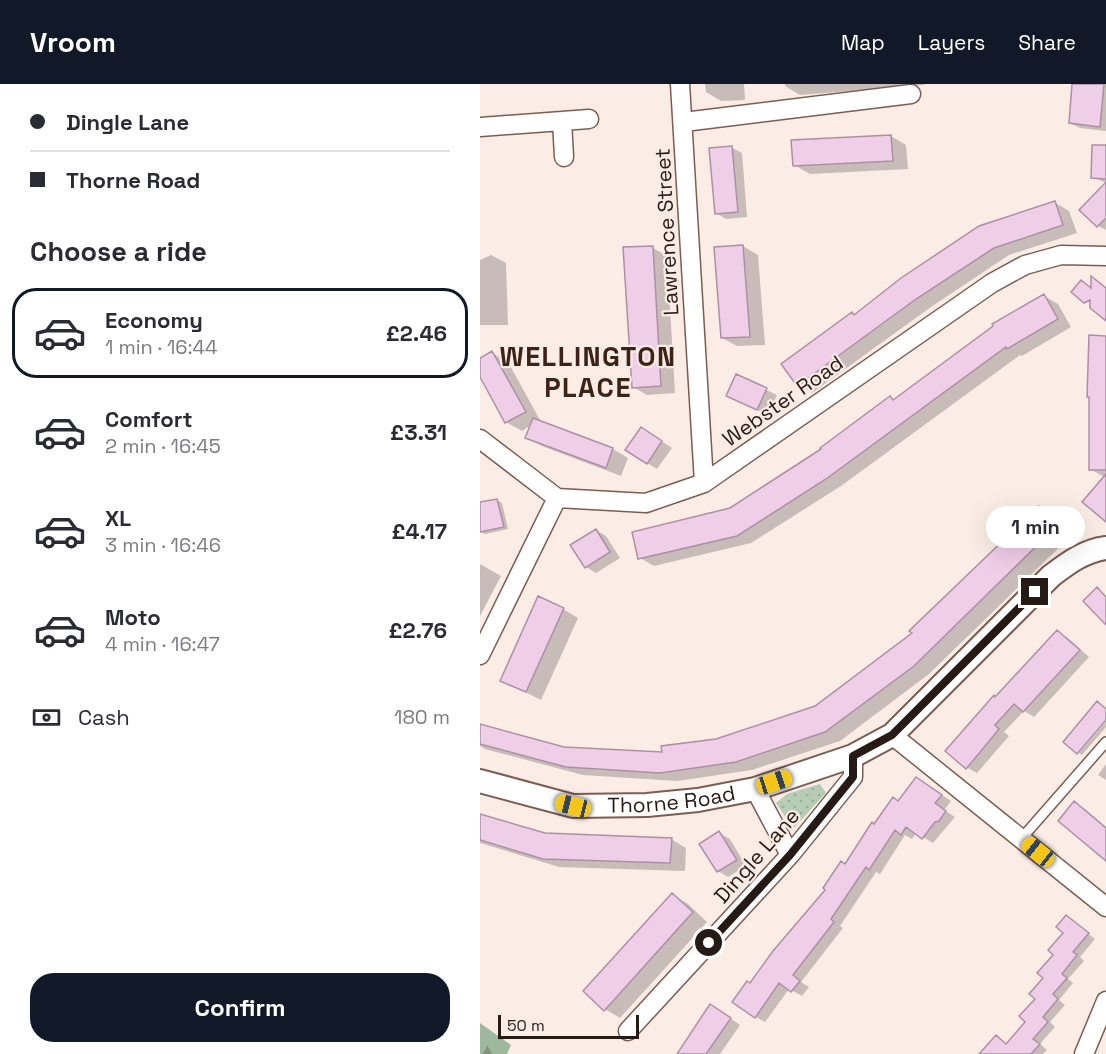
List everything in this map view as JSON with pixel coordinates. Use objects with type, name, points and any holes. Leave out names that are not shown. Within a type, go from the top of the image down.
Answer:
[{"type":"street","name":"Lawrence Street","points":[[680,84],[704,483]]},
{"type":"street","name":"Lawrence Street","points":[[684,122],[911,94]]},
{"type":"street","points":[[480,127],[589,119]]},
{"type":"street","points":[[562,122],[564,158]]},
{"type":"street","name":"Webster Road","points":[[557,498],[646,503],[704,483],[992,283],[1024,265],[1061,255],[1106,256]]},
{"type":"street","points":[[480,439],[557,498],[480,655]]},
{"type":"street","name":"Thorne Road","points":[[480,781],[573,806],[647,804],[698,800],[755,789],[853,756],[892,735],[1051,576],[1068,562],[1084,554],[1106,548]]},
{"type":"street","points":[[892,735],[1106,907]]},
{"type":"street","name":"Dingle Lane","points":[[628,1031],[790,855],[853,777],[853,756]]},
{"type":"street","points":[[755,789],[790,855]]},
{"type":"street","points":[[1084,1054],[1106,1001]]},
{"type":"lane","points":[[1021,839],[1106,742]]},
{"type":"green space","points":[[820,784],[826,793],[793,829],[776,803],[787,794]]},
{"type":"green space","points":[[480,1023],[511,1045],[507,1054],[480,1054]]},
{"type":"building","points":[[1072,84],[1104,84],[1100,127],[1069,123]]},
{"type":"building","points":[[891,135],[893,161],[793,166],[791,140]]},
{"type":"building","points":[[1092,145],[1106,145],[1106,179],[1091,178]]},
{"type":"building","points":[[732,146],[738,212],[715,214],[709,148]]},
{"type":"building","points":[[1106,182],[1106,218],[1097,227],[1079,210]]},
{"type":"building","points":[[1055,201],[1063,225],[994,248],[916,299],[797,386],[781,364],[852,312],[854,315],[901,278],[979,226]]},
{"type":"building","points":[[743,245],[750,337],[721,338],[714,247]]},
{"type":"building","points":[[653,246],[661,386],[632,388],[623,247]]},
{"type":"building","points":[[1091,276],[1106,288],[1106,321],[1090,308],[1090,300],[1084,303],[1071,292],[1081,280],[1091,288]]},
{"type":"building","points":[[1044,294],[1058,319],[1007,349],[1006,347],[826,479],[737,536],[638,559],[632,532],[730,508],[821,449],[890,396],[893,400],[993,326],[992,324]]},
{"type":"building","points":[[1089,335],[1106,336],[1106,470],[1089,470],[1089,397],[1087,397]]},
{"type":"building","points":[[492,351],[526,412],[505,423],[480,377],[480,358]]},
{"type":"building","points":[[736,374],[767,388],[757,410],[726,396]]},
{"type":"building","points":[[533,418],[613,448],[606,468],[525,438]]},
{"type":"building","points":[[641,427],[662,441],[647,464],[625,450]]},
{"type":"building","points":[[1106,474],[1106,522],[1082,502]]},
{"type":"building","points":[[497,499],[504,527],[480,532],[480,502]]},
{"type":"building","points":[[1039,506],[1058,525],[914,666],[825,732],[736,762],[660,773],[566,767],[480,744],[480,724],[564,747],[662,752],[661,746],[716,739],[815,706],[912,633],[909,631]]},
{"type":"building","points":[[596,529],[610,552],[585,568],[570,545]]},
{"type":"building","points":[[1097,587],[1106,597],[1106,625],[1083,601]]},
{"type":"building","points":[[538,596],[564,608],[526,692],[500,681]]},
{"type":"building","points":[[1057,630],[1080,650],[1023,712],[1014,704],[995,725],[999,729],[966,769],[945,751],[994,695],[995,697]]},
{"type":"building","points":[[1097,701],[1106,709],[1106,720],[1077,754],[1063,742]]},
{"type":"building","points":[[916,777],[942,795],[935,803],[946,811],[939,821],[935,822],[922,839],[906,827],[901,835],[895,830],[869,870],[866,867],[831,919],[834,922],[793,975],[800,981],[791,992],[779,983],[755,1018],[732,1002],[747,981],[750,983],[773,951],[825,890],[823,888],[841,861],[845,864],[872,822],[874,824],[893,797],[898,801]]},
{"type":"building","points":[[1074,801],[1106,828],[1106,861],[1058,821]]},
{"type":"building","points":[[480,814],[545,833],[672,838],[670,863],[543,859],[480,840]]},
{"type":"building","points":[[719,831],[737,860],[717,872],[699,844]]},
{"type":"building","points":[[672,893],[693,912],[604,1011],[583,991]]},
{"type":"building","points":[[1066,915],[1089,933],[1073,952],[1077,955],[1062,974],[1067,978],[1053,994],[1058,999],[1043,1017],[1048,1022],[1033,1039],[1040,1044],[1031,1054],[979,1054],[996,1035],[1006,1044],[1025,1022],[1019,1016],[1035,999],[1029,994],[1043,978],[1037,973],[1053,955],[1048,950],[1063,933],[1056,927]]},
{"type":"building","points":[[710,1004],[731,1018],[706,1054],[677,1054]]},
{"type":"district","name":"WELLINGTON PLACE","points":[[588,372]]},
{"type":"route","points":[[709,943],[790,855],[853,777],[853,756],[892,735],[1035,592]]}]
